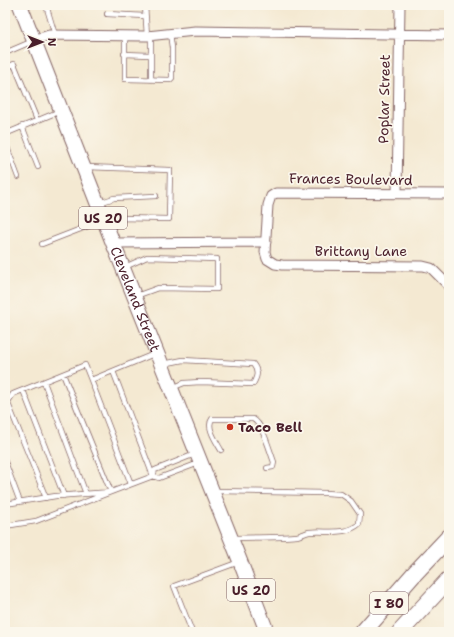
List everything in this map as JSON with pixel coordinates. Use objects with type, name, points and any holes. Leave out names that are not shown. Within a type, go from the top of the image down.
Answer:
[{"type":"highway","name":"I 80","points":[[363,632],[449,537]]},
{"type":"highway","name":"I 80","points":[[400,632],[449,579]]},
{"type":"main road","name":"Cleveland Street","points":[[20,5],[235,549]]},
{"type":"main road","name":"US 20","points":[[235,549],[265,631]]},
{"type":"street","name":"Poplar Street","points":[[396,193],[400,5]]},
{"type":"street","points":[[34,40],[50,35],[149,36],[195,31],[449,35]]},
{"type":"street","name":"Frances Boulevard","points":[[267,259],[265,252],[269,199],[272,194],[449,194]]},
{"type":"street","points":[[113,243],[266,242]]},
{"type":"street","name":"Brittany Lane","points":[[267,259],[275,264],[282,265],[423,266],[431,268],[449,286]]},
{"type":"lane","points":[[46,5],[55,35]]},
{"type":"lane","points":[[145,5],[145,16],[149,36],[151,80]]},
{"type":"lane","points":[[107,14],[145,16]]},
{"type":"lane","points":[[125,36],[125,79],[170,80],[172,78],[172,48],[170,33]]},
{"type":"lane","points":[[5,53],[34,40]]},
{"type":"lane","points":[[124,54],[150,55]]},
{"type":"lane","points":[[5,68],[14,64],[37,120]]},
{"type":"lane","points":[[5,134],[62,110]]},
{"type":"lane","points":[[22,126],[38,168]]},
{"type":"lane","points":[[5,142],[18,177]]},
{"type":"lane","points":[[42,244],[104,220],[119,218],[169,219],[170,170],[83,166]]},
{"type":"lane","points":[[97,203],[114,198],[156,196]]},
{"type":"lane","points":[[123,268],[147,258],[217,259],[217,289],[158,288],[135,297]]},
{"type":"lane","points":[[91,380],[113,371],[159,358],[253,364],[256,369],[257,377],[253,384],[240,382],[196,382],[184,383],[171,389]]},
{"type":"lane","points":[[46,498],[6,401],[13,394],[85,366],[131,484]]},
{"type":"lane","points":[[113,371],[153,476]]},
{"type":"lane","points":[[63,374],[110,492]]},
{"type":"lane","points":[[44,382],[86,494]]},
{"type":"lane","points":[[23,390],[64,496]]},
{"type":"lane","points":[[220,450],[210,429],[210,422],[212,418],[253,419],[260,426],[274,462],[273,467],[267,468]]},
{"type":"lane","points":[[153,476],[155,470],[199,458]]},
{"type":"lane","points":[[5,526],[36,521],[153,476],[159,478],[199,458]]},
{"type":"lane","points":[[5,462],[20,502]]},
{"type":"lane","points":[[192,632],[174,586],[235,549],[283,537],[300,536],[308,532],[345,531],[354,529],[359,524],[360,514],[351,501],[341,494],[319,492],[212,491]]},
{"type":"lane","points":[[5,504],[46,498],[110,492]]},
{"type":"place","name":"Taco Bell","points":[[230,427]]}]
